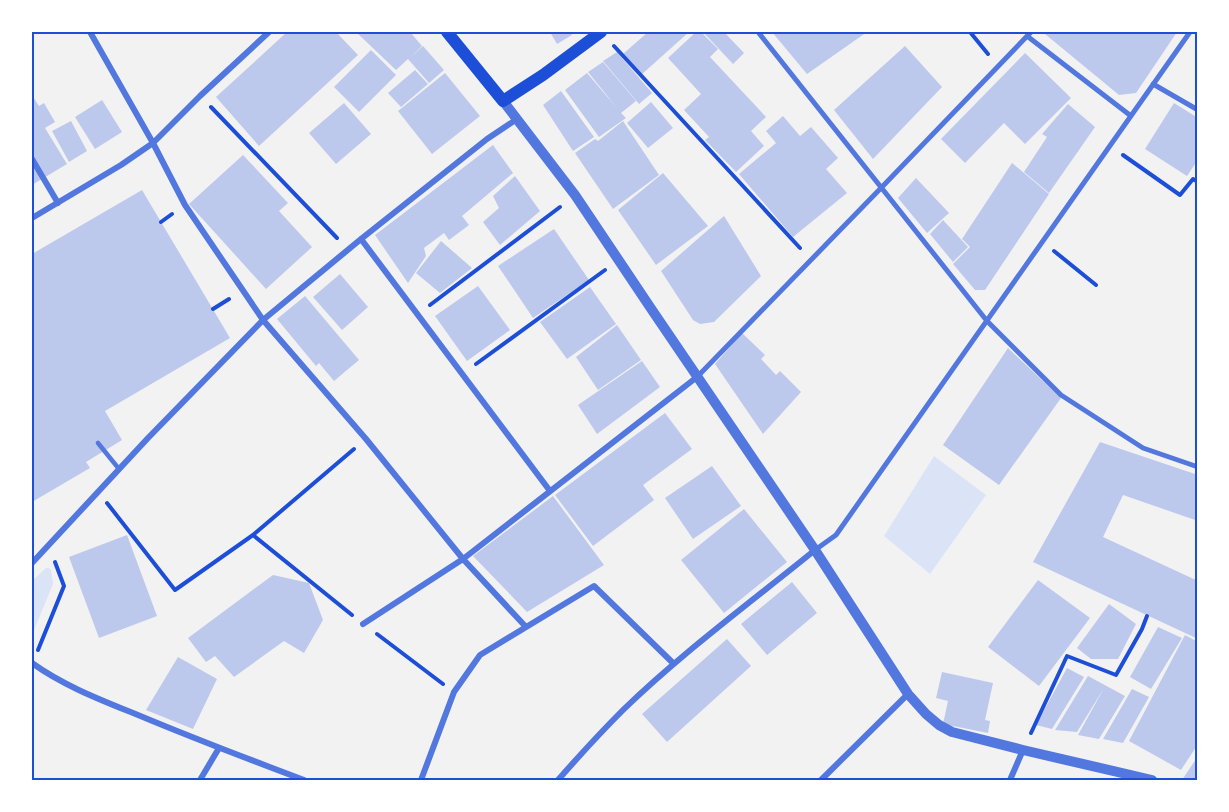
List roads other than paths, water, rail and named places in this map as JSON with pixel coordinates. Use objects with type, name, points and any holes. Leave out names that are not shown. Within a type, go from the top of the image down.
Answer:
[{"type":"main road","points":[[447,32],[503,101],[601,32]]},
{"type":"street","points":[[90,32],[185,205],[263,320],[366,438],[463,559],[526,627]]},
{"type":"street","points":[[32,218],[121,165],[153,143],[269,32]]},
{"type":"street","points":[[758,32],[987,321],[1061,395],[1143,448],[1197,467]]},
{"type":"street","points":[[558,780],[623,710],[675,664],[836,535],[1190,32]]},
{"type":"street","points":[[363,624],[463,559],[697,377],[1029,34],[1131,116]]},
{"type":"street","points":[[1153,84],[1197,110]]},
{"type":"street","points":[[503,101],[575,195],[815,550],[908,694],[926,714],[952,732],[1152,780]]},
{"type":"street","points":[[32,564],[263,320],[348,249],[487,140],[518,119]]},
{"type":"street","points":[[32,159],[58,203]]},
{"type":"street","points":[[361,239],[550,492]]},
{"type":"street","points":[[421,780],[454,692],[480,655],[594,586],[675,664]]},
{"type":"street","points":[[32,664],[70,687],[304,780]]},
{"type":"street","points":[[821,780],[908,694]]},
{"type":"street","points":[[200,780],[219,748]]},
{"type":"street","points":[[1010,780],[1023,750]]},
{"type":"lane","points":[[98,443],[119,470]]}]
